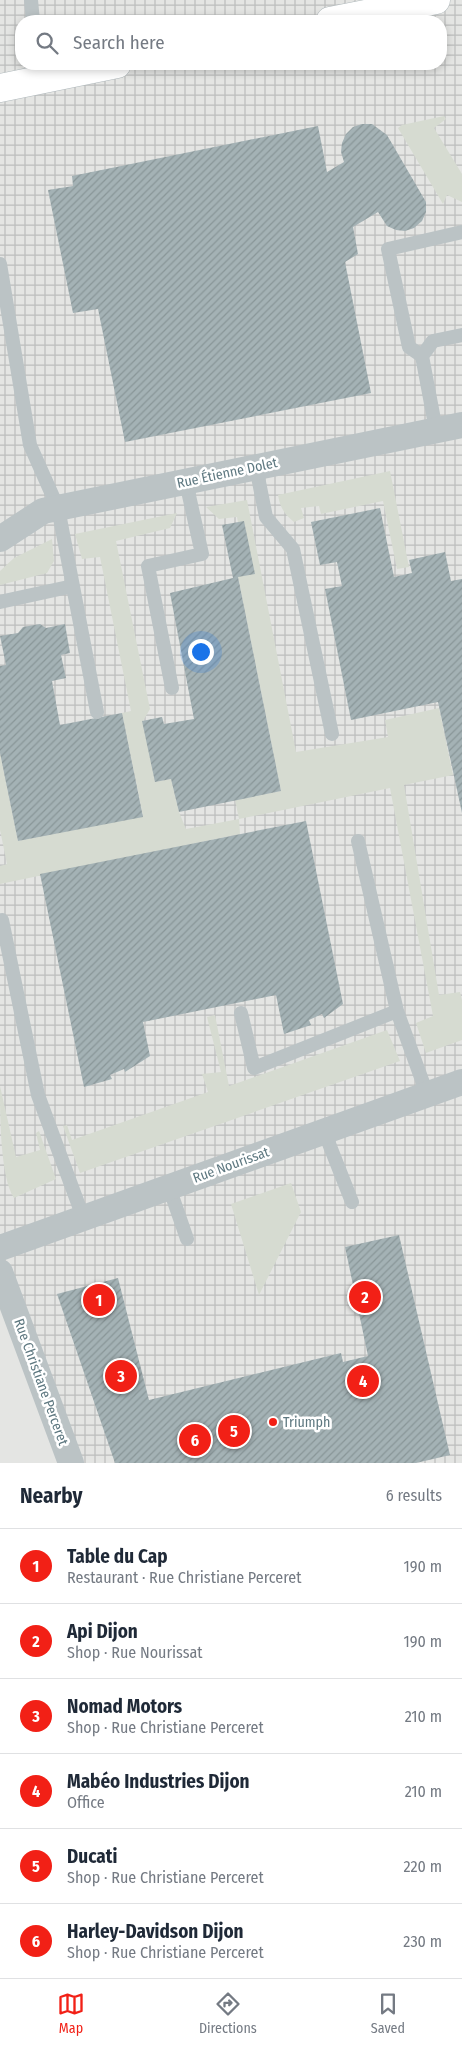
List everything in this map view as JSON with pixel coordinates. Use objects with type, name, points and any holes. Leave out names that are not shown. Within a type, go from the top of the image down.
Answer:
[{"type":"main road","points":[[360,15],[436,0]]},
{"type":"main road","points":[[0,88],[39,72],[58,70]]},
{"type":"street","name":"Rue Étienne Dolet","points":[[0,539],[43,511],[462,425]]},
{"type":"street","name":"Rue Nourissat","points":[[0,1248],[462,1082]]},
{"type":"street","name":"Rue Christiane Perceret","points":[[0,1272],[71,1463]]},
{"type":"lane","points":[[31,0],[32,15]]},
{"type":"lane","points":[[422,356],[408,347],[388,249],[462,232]]},
{"type":"lane","points":[[0,264],[30,445],[58,508],[97,712]]},
{"type":"lane","points":[[436,430],[422,356],[432,341],[462,335]]},
{"type":"lane","points":[[256,467],[266,517],[293,549],[332,734]]},
{"type":"lane","points":[[172,688],[148,566],[202,554],[186,482]]},
{"type":"lane","points":[[0,602],[73,586]]},
{"type":"lane","points":[[358,841],[397,1011],[428,1094]]},
{"type":"lane","points":[[2,920],[38,1095],[84,1217]]},
{"type":"lane","points":[[241,1013],[254,1068],[397,1011]]},
{"type":"lane","points":[[324,1131],[352,1202]]},
{"type":"lane","points":[[169,1186],[187,1239]]},
{"type":"shaded area","points":[[0,0],[462,0],[462,1463],[69,1463],[0,1269]]},
{"type":"shaded area","points":[[444,116],[446,119],[434,128],[462,174],[462,202],[447,195],[443,204],[398,128],[402,125]]},
{"type":"shaded area","points":[[390,471],[409,567],[397,569],[383,501],[321,514],[319,506],[301,508],[304,518],[294,522],[281,507],[278,495]]},
{"type":"shaded area","points":[[247,500],[296,752],[388,737],[385,720],[439,708],[453,775],[404,785],[439,995],[460,992],[462,1000],[462,1040],[426,1053],[416,1023],[433,1016],[390,788],[239,819],[235,800],[281,791],[235,562],[245,561],[237,517],[219,519],[206,507]]},
{"type":"shaded area","points":[[177,513],[170,528],[116,541],[150,709],[143,721],[155,782],[171,779],[179,812],[186,829],[239,819],[240,834],[0,884],[0,866],[7,864],[0,830],[0,753],[18,841],[143,816],[122,713],[131,711],[100,557],[82,559],[75,534]]},
{"type":"shaded area","points":[[52,539],[54,561],[47,573],[0,585],[0,571],[14,558]]},
{"type":"shaded area","points":[[215,1015],[229,1086],[387,1030],[400,1061],[80,1173],[63,1126],[67,1125],[72,1140],[208,1092],[202,1074],[221,1072],[207,1017]]},
{"type":"shaded area","points":[[0,1086],[16,1157],[40,1150],[36,1133],[39,1131],[56,1179],[14,1198],[9,1188],[3,1161]]},
{"type":"shaded area","points":[[291,1183],[301,1212],[259,1295],[231,1204]]},
{"type":"shaded area","points":[[0,1272],[68,1463],[0,1463]]},
{"type":"building","points":[[362,124],[372,124],[387,135],[426,202],[426,212],[422,221],[414,228],[405,231],[387,226],[378,212],[353,227],[358,254],[345,262],[371,393],[125,442],[98,309],[73,313],[48,190],[73,186],[72,176],[318,126],[327,172],[344,162],[341,152],[346,134],[353,127]]},
{"type":"building","points":[[380,508],[394,577],[412,573],[409,560],[445,552],[451,581],[462,579],[462,813],[438,702],[351,720],[325,589],[342,586],[337,562],[320,565],[311,522]]},
{"type":"building","points":[[244,521],[255,574],[238,577],[281,791],[179,812],[171,779],[155,782],[142,721],[162,717],[164,724],[194,719],[170,593],[233,578],[222,525]]},
{"type":"building","points":[[40,624],[46,628],[65,624],[70,653],[61,655],[66,678],[52,681],[60,725],[122,713],[143,817],[18,841],[0,753],[0,666],[6,665],[0,636],[18,633],[23,627]]},
{"type":"building","points":[[306,821],[343,1004],[324,1018],[322,1014],[309,1020],[311,1025],[284,1034],[276,995],[143,1022],[150,1056],[125,1072],[124,1069],[110,1075],[112,1079],[84,1087],[40,874]]},
{"type":"building","points":[[399,1235],[450,1455],[416,1463],[115,1463],[57,1294],[118,1278],[149,1400],[341,1353],[343,1362],[368,1356],[345,1247]]},
{"type":"place","name":"Api Dijon","points":[[365,1297]]},
{"type":"place","name":"Table du Cap","points":[[99,1300]]},
{"type":"place","name":"Nomad Motors","points":[[121,1376]]},
{"type":"place","name":"Mabéo Industries Dijon","points":[[363,1381]]},
{"type":"place","name":"Triumph","points":[[273,1422]]},
{"type":"place","name":"Ducati","points":[[234,1431]]},
{"type":"place","name":"Harley-Davidson Dijon","points":[[195,1440]]}]
